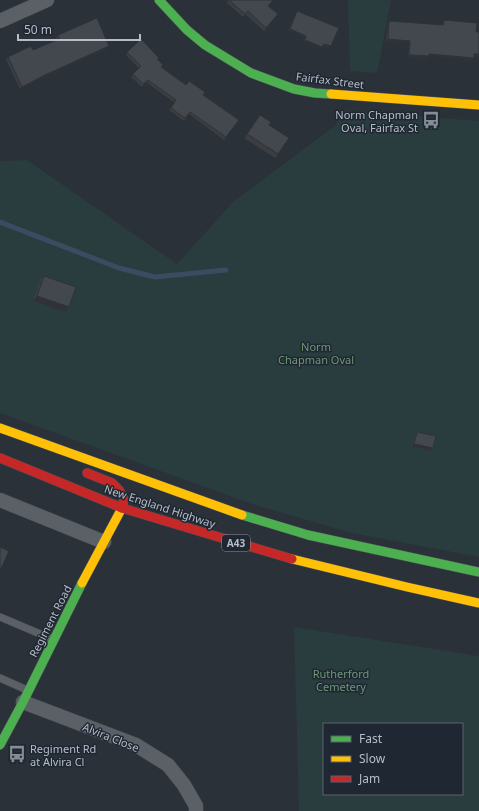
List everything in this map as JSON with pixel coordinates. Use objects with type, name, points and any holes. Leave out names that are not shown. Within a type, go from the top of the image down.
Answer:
[{"type":"main road","name":"Fairfax Street","points":[[159,0],[187,30],[205,45],[251,73],[294,89],[323,94],[479,105]]},
{"type":"main road","name":"New England Highway","points":[[0,428],[243,515],[308,535],[479,572]]},
{"type":"main road","points":[[19,434],[42,453]]},
{"type":"main road","name":"New England Highway","points":[[0,458],[122,508],[286,558],[479,603]]},
{"type":"main road","points":[[80,471],[112,483],[119,490],[124,499],[122,508]]},
{"type":"main road","name":"Regiment Road","points":[[0,745],[122,508]]},
{"type":"street","points":[[0,21],[47,0]]},
{"type":"street","points":[[0,500],[104,542]]},
{"type":"street","name":"Alvira Close","points":[[26,696],[136,745],[168,764],[184,785],[196,806],[196,811]]},
{"type":"lane","points":[[0,617],[54,640]]},
{"type":"lane","points":[[0,678],[26,696]]},
{"type":"green space","points":[[348,0],[391,0],[377,73],[350,71]]},
{"type":"green space","name":"Norm Chapman Oval","points":[[339,110],[479,121],[479,557],[352,533],[255,505],[0,413],[0,161],[27,160],[177,264],[233,202],[336,125]]},
{"type":"green space","name":"Rutherford Cemetery","points":[[294,627],[479,656],[479,811],[299,811]]},
{"type":"building","points":[[229,0],[273,0],[268,6],[278,14],[266,28],[248,11],[245,14]]},
{"type":"building","points":[[297,11],[339,28],[331,46],[324,44],[322,47],[305,40],[306,36],[290,29]]},
{"type":"building","points":[[97,18],[109,46],[22,87],[8,57],[31,46],[33,50],[59,39],[58,35]]},
{"type":"building","points":[[444,20],[477,23],[476,32],[479,32],[479,54],[474,54],[474,58],[429,54],[429,56],[409,55],[410,41],[388,39],[389,21],[444,25]]},
{"type":"building","points":[[141,39],[159,58],[157,59],[163,65],[161,67],[186,85],[189,81],[205,92],[203,95],[239,120],[226,137],[190,112],[185,118],[171,108],[176,100],[148,80],[143,84],[133,74],[141,66],[127,52]]},
{"type":"building","points":[[260,115],[271,122],[269,125],[289,138],[278,154],[247,134]]},
{"type":"building","points":[[44,276],[76,287],[69,307],[37,296]]},
{"type":"building","points":[[417,432],[436,436],[433,448],[414,444]]},
{"type":"building","points":[[0,547],[9,551],[0,571]]},
{"type":"waterway","points":[[0,222],[119,268],[155,277],[226,270]]},
{"type":"traffic: fast","points":[[159,0],[187,30],[205,45],[251,73],[294,89],[331,94]]},
{"type":"traffic: fast","points":[[242,515],[308,535],[479,572]]},
{"type":"traffic: fast","points":[[0,745],[82,583]]},
{"type":"traffic: slow","points":[[331,94],[479,105]]},
{"type":"traffic: slow","points":[[0,428],[242,515]]},
{"type":"traffic: slow","points":[[82,583],[122,508]]},
{"type":"traffic: slow","points":[[292,559],[479,603]]},
{"type":"traffic: jam","points":[[0,458],[122,508],[292,559]]},
{"type":"traffic: jam","points":[[87,473],[112,483],[119,490],[124,499],[122,508]]},
{"type":"place","name":"Norm Chapman Oval, Fairfax St","points":[[431,120]]},
{"type":"place","name":"Regiment Rd at Alvira Cl","points":[[17,754]]}]
